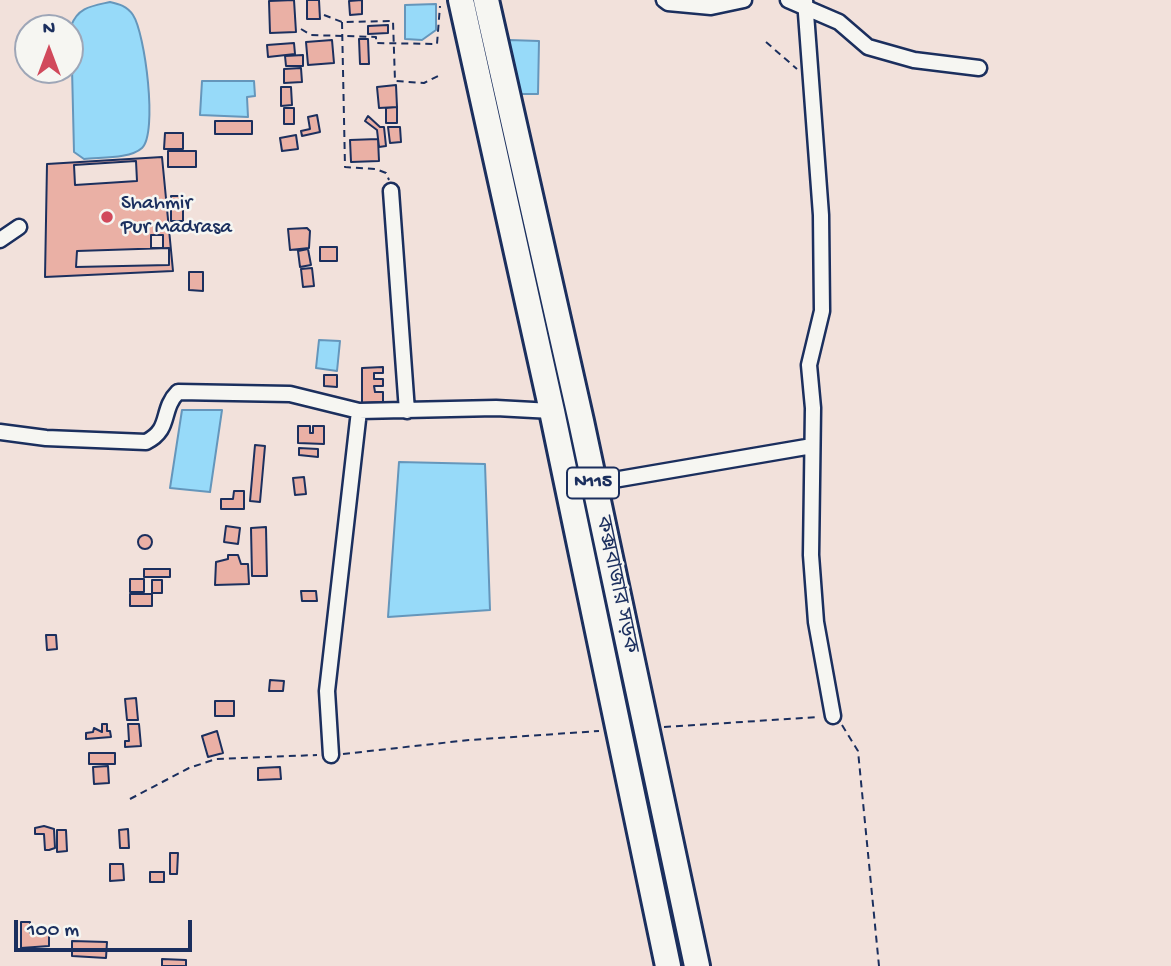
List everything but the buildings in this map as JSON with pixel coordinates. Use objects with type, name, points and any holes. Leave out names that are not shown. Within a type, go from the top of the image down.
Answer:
[{"type":"highway","name":"কক্সবাজার সড়ক","points":[[486,0],[697,966]]},
{"type":"highway","name":"কক্সবাজার সড়ক","points":[[451,3],[552,411],[668,966]]},
{"type":"street","points":[[664,0],[668,4],[711,7],[744,0]]},
{"type":"street","points":[[788,0],[805,4],[839,22],[869,47],[914,60],[979,68]]},
{"type":"street","points":[[805,4],[821,215],[822,312],[808,365],[812,446],[811,555],[817,622],[834,716]]},
{"type":"street","points":[[391,191],[407,411]]},
{"type":"street","points":[[0,240],[19,227]]},
{"type":"street","points":[[0,432],[46,439],[146,442],[158,436],[164,426],[166,410],[178,392],[290,394],[359,411],[496,408],[552,411]]},
{"type":"street","points":[[331,755],[327,691],[359,411]]},
{"type":"street","points":[[567,488],[812,446]]},
{"type":"path","points":[[301,29],[311,35],[376,37],[376,43],[437,44],[451,3]]},
{"type":"path","points":[[324,15],[342,22],[393,21],[395,80],[424,83],[439,76]]},
{"type":"path","points":[[342,22],[345,167],[376,169],[386,173],[391,191]]},
{"type":"path","points":[[766,42],[811,80]]},
{"type":"path","points":[[646,728],[834,716],[848,732],[858,751],[879,966]]},
{"type":"path","points":[[130,799],[189,768],[216,759],[331,755],[468,740],[619,729]]},
{"type":"water","points":[[110,2],[128,9],[133,15],[142,41],[145,61],[149,123],[147,139],[137,152],[84,159],[74,152],[72,84],[84,84],[84,14],[79,14],[92,6]]},
{"type":"water","points":[[436,4],[436,30],[422,40],[405,39],[405,5]]},
{"type":"water","points":[[509,40],[539,41],[538,94],[515,94]]},
{"type":"water","points":[[202,81],[254,81],[255,96],[247,97],[248,117],[200,115]]},
{"type":"water","points":[[319,340],[340,341],[337,371],[316,368]]},
{"type":"water","points":[[182,410],[222,410],[210,492],[170,488]]},
{"type":"water","points":[[399,462],[485,464],[490,610],[388,617]]},
{"type":"place","name":"Shahmir Pur Madrasa","points":[[107,217]]}]
